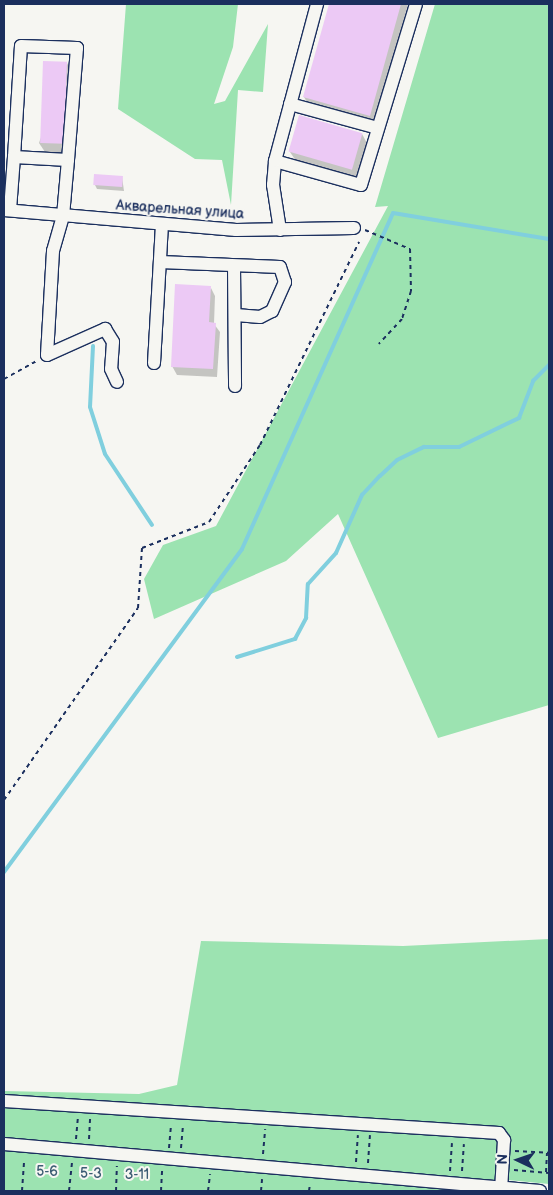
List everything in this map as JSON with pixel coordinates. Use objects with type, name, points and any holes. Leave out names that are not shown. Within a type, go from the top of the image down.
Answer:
[{"type":"street","points":[[280,230],[273,185],[275,161],[317,4]]},
{"type":"street","points":[[275,161],[361,185],[416,4]]},
{"type":"street","points":[[7,210],[14,157],[21,46],[76,48],[63,216],[53,251],[48,355],[105,329],[113,342],[111,368],[117,382]]},
{"type":"street","points":[[290,104],[378,128]]},
{"type":"street","points":[[14,157],[68,160]]},
{"type":"street","name":"Акварельная улица","points":[[7,210],[162,226],[280,230],[354,228]]},
{"type":"street","points":[[154,362],[162,226]]},
{"type":"street","points":[[160,262],[280,267],[284,282],[272,312],[260,317],[236,316]]},
{"type":"street","points":[[234,266],[236,316],[235,386]]},
{"type":"street","points":[[4,1101],[499,1134],[504,1140],[501,1190]]},
{"type":"street","points":[[4,1144],[361,1175],[501,1190],[540,1191]]},
{"type":"path","points":[[354,228],[410,248],[411,291],[402,318],[379,344]]},
{"type":"path","points":[[4,800],[138,608],[142,548],[209,522],[260,445],[359,242]]},
{"type":"path","points":[[4,379],[48,355]]},
{"type":"path","points":[[70,1191],[79,1150],[85,1106]]},
{"type":"path","points":[[79,1150],[85,1106]]},
{"type":"path","points":[[161,1191],[171,1158],[178,1113]]},
{"type":"path","points":[[171,1158],[178,1113]]},
{"type":"path","points":[[263,1166],[265,1119]]},
{"type":"path","points":[[361,1175],[364,1125]]},
{"type":"path","points":[[361,1175],[364,1125]]},
{"type":"path","points":[[456,1184],[459,1131]]},
{"type":"path","points":[[456,1184],[459,1131]]},
{"type":"path","points":[[22,1191],[25,1146]]},
{"type":"path","points":[[515,1151],[548,1153],[548,1172],[513,1170],[515,1151]]},
{"type":"path","points":[[116,1191],[118,1154]]},
{"type":"path","points":[[208,1191],[210,1162]]},
{"type":"green space","points":[[126,4],[238,4],[233,47],[214,104],[225,101],[268,24],[263,92],[238,90],[231,205],[222,160],[195,159],[118,109]]},
{"type":"green space","points":[[435,4],[549,4],[549,705],[438,738],[338,514],[286,561],[154,619],[144,579],[163,545],[216,526],[388,206],[375,207]]},
{"type":"green space","points":[[549,939],[549,1184],[498,1179],[497,1191],[4,1191],[4,1091],[139,1094],[177,1085],[201,941],[403,946]]},
{"type":"building","points":[[329,4],[401,4],[370,116],[303,97]]},
{"type":"building","points":[[43,61],[67,62],[64,144],[40,143]]},
{"type":"building","points":[[299,115],[362,133],[352,170],[289,152]]},
{"type":"building","points":[[94,174],[123,176],[122,187],[93,185]]},
{"type":"building","points":[[175,284],[211,286],[209,322],[216,323],[213,369],[171,367]]},
{"type":"waterway","points":[[4,872],[242,549],[393,213],[549,239]]},
{"type":"waterway","points":[[93,346],[90,407],[105,454],[152,525]]},
{"type":"waterway","points":[[237,657],[295,639],[306,618],[308,584],[336,553],[362,495],[397,460],[424,447],[459,447],[519,418],[533,381],[549,365]]},
{"type":"park label","name":"5-6","points":[[47,1172]]},
{"type":"park label","name":"5-3","points":[[91,1174]]},
{"type":"park label","name":"3-11","points":[[137,1175]]}]
